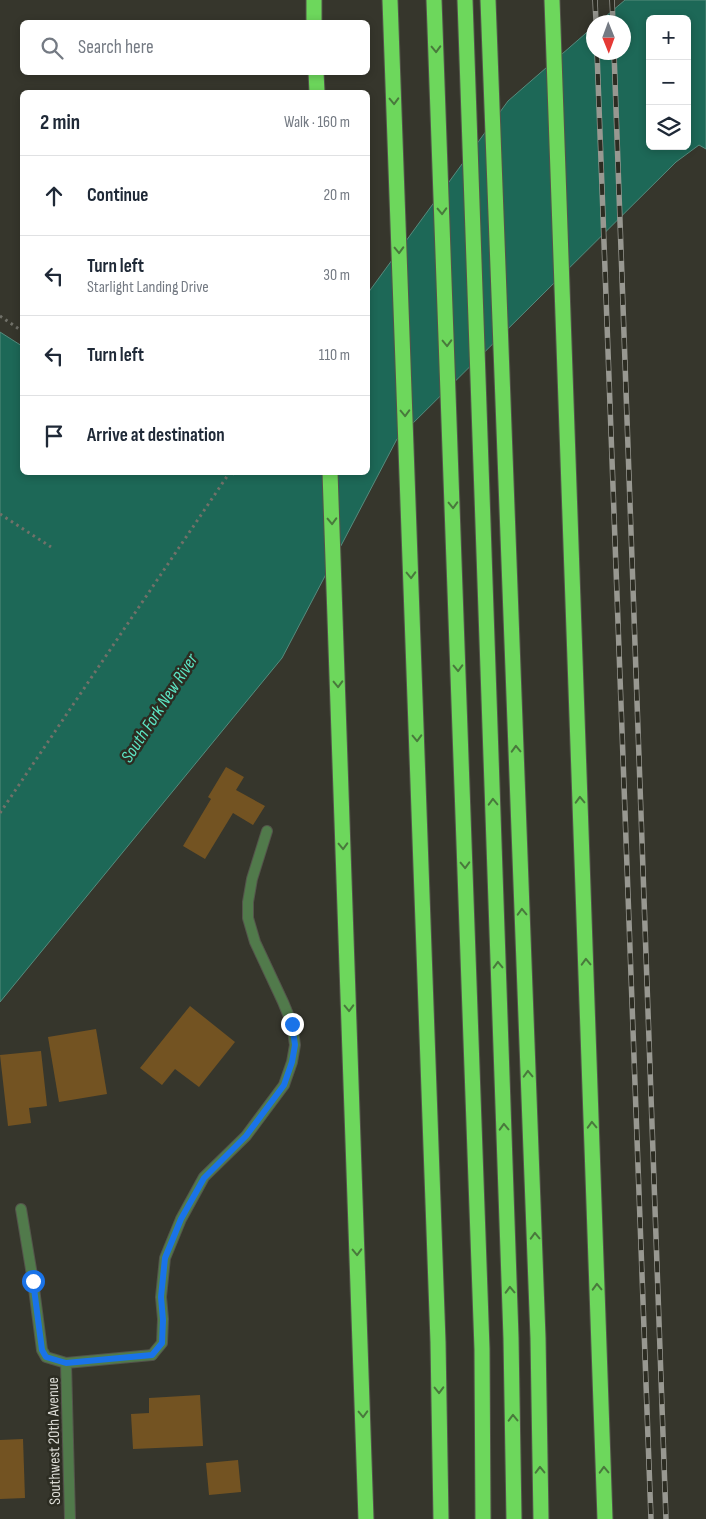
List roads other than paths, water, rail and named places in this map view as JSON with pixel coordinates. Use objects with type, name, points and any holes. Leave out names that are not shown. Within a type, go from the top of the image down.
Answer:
[{"type":"highway","points":[[314,0],[314,20]]},
{"type":"highway","points":[[390,0],[438,1342],[441,1519]]},
{"type":"highway","points":[[434,0],[482,1349],[483,1519]]},
{"type":"highway","points":[[465,0],[511,1338],[514,1519]]},
{"type":"highway","points":[[488,0],[538,1338],[541,1519]]},
{"type":"highway","points":[[552,0],[605,1519]]},
{"type":"highway","points":[[316,75],[317,90]]},
{"type":"highway","points":[[330,475],[366,1519]]},
{"type":"street","points":[[21,1209],[42,1350],[46,1357],[66,1363],[152,1355],[162,1343],[161,1297],[165,1258],[181,1219],[204,1178],[246,1136],[284,1085],[292,1062],[295,1045],[292,1024],[255,942],[248,918],[252,879],[267,831]]},
{"type":"street","name":"Southwest 20th Avenue","points":[[66,1363],[70,1519]]},
{"type":"water","name":"South Fork New River","points":[[625,0],[706,0],[706,149],[699,145],[676,162],[397,439],[282,658],[0,1002],[0,332],[20,345],[20,475],[370,475],[370,290],[508,101],[586,33],[586,60],[631,60],[631,15],[607,15]]},
{"type":"railway","points":[[595,0],[596,15]]},
{"type":"railway","points":[[612,0],[613,15]]},
{"type":"railway","points":[[597,60],[651,1519]]},
{"type":"railway","points":[[614,60],[666,1519]]}]
